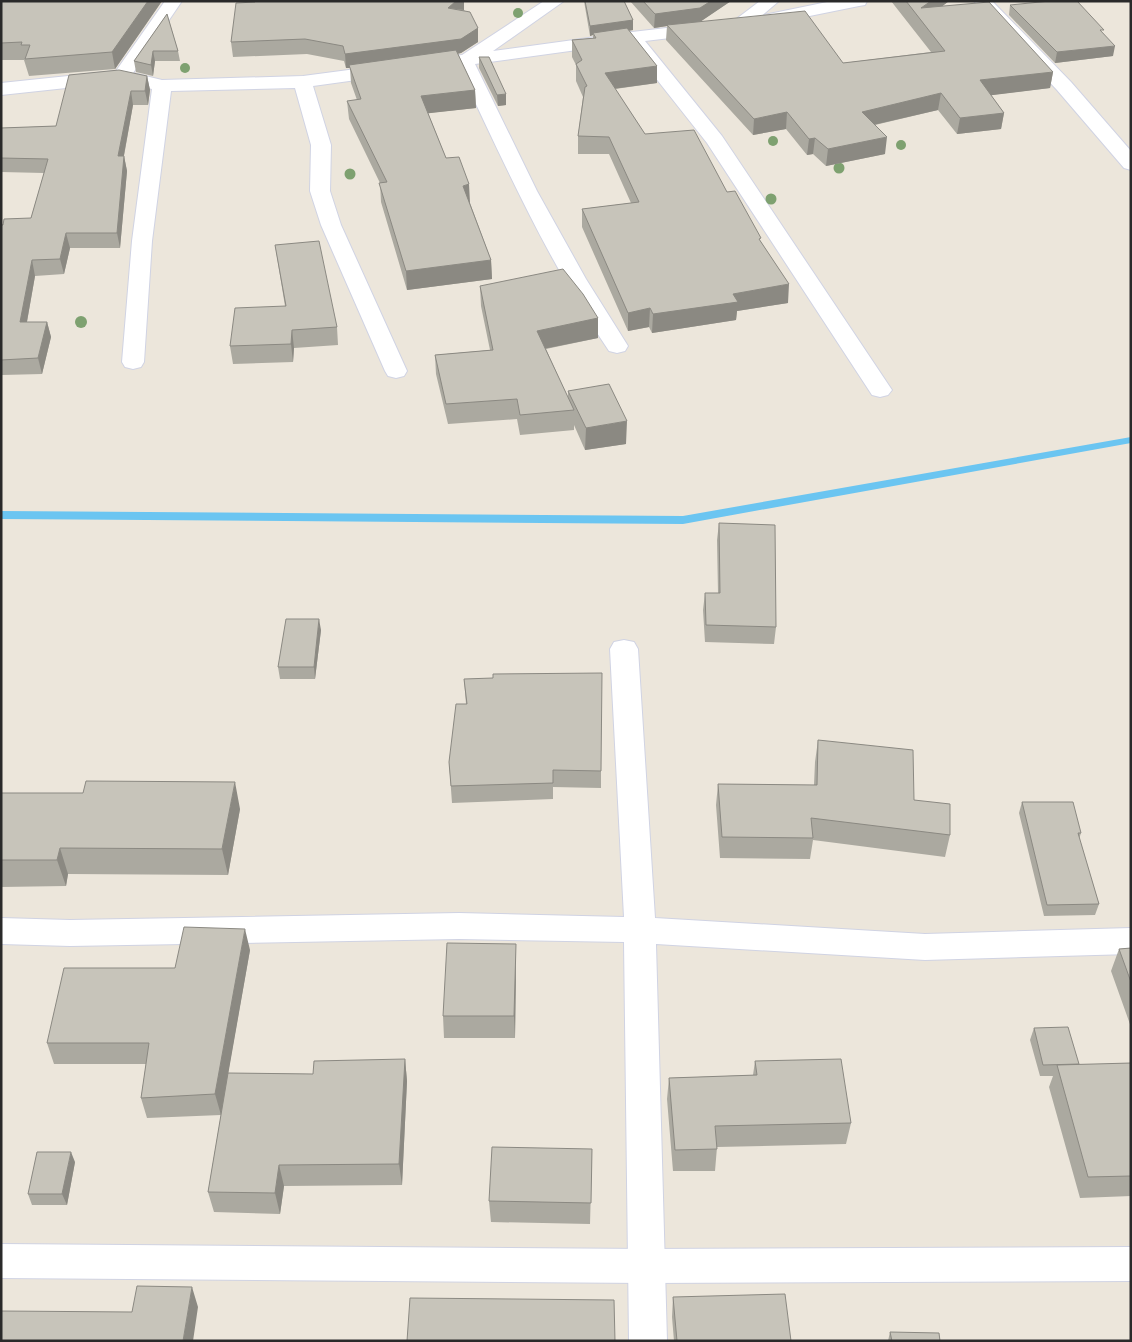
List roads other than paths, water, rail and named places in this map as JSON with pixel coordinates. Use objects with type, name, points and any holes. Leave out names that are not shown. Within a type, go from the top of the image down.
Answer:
[{"type":"street","points":[[122,76],[174,1]]},
{"type":"street","points":[[465,61],[556,1]]},
{"type":"street","points":[[740,25],[771,1]]},
{"type":"street","points":[[1,89],[122,76],[162,86],[303,82],[632,37],[740,25],[859,1]]},
{"type":"street","points":[[982,1],[1064,86],[1131,164]]},
{"type":"street","points":[[632,37],[715,140],[767,222],[880,390]]},
{"type":"street","points":[[465,61],[531,199],[575,279],[617,346]]},
{"type":"street","points":[[303,82],[321,145],[320,191],[331,225],[396,371]]},
{"type":"street","points":[[133,362],[142,241],[162,86]]},
{"type":"street","points":[[624,649],[640,930],[648,1341]]},
{"type":"street","points":[[1,932],[70,933],[459,926],[640,930],[925,947],[1131,941]]},
{"type":"street","points":[[1,1261],[647,1266],[1131,1264]]},
{"type":"waterway","points":[[1,515],[683,520],[1131,440]]}]
